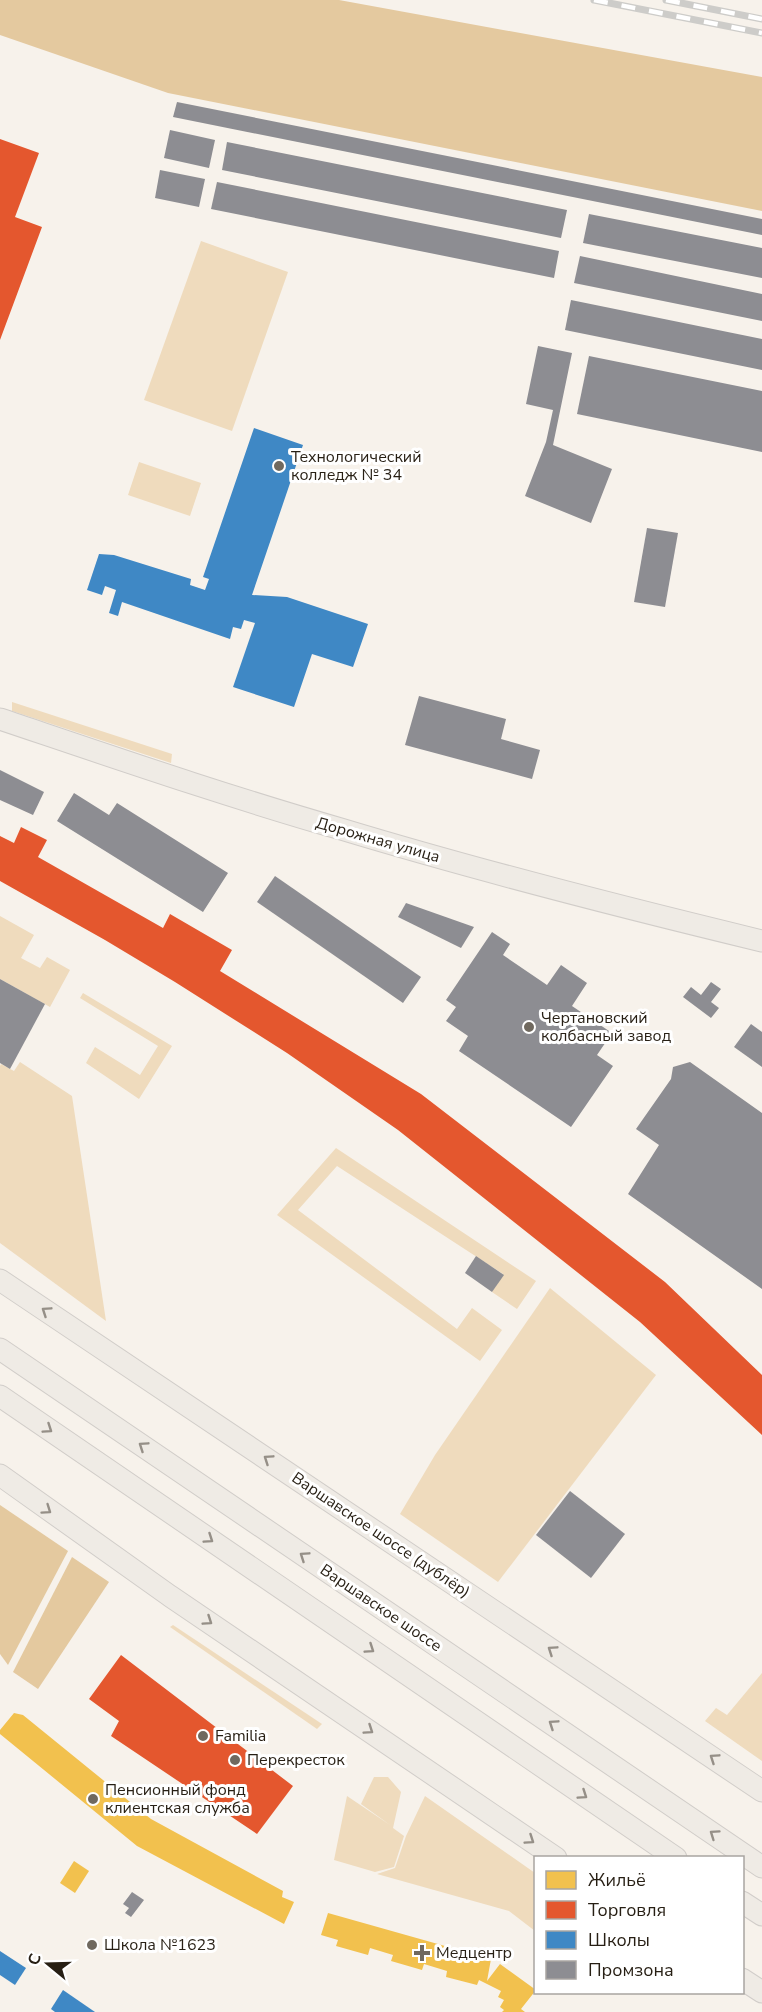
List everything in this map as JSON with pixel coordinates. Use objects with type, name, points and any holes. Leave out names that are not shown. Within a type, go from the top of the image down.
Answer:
[{"type":"main road","name":"Дорожная улица","points":[[0,719],[172,777],[341,829],[500,874],[762,941]]},
{"type":"main road","name":"Варшавское шоссе (дублёр)","points":[[0,1280],[762,1791]]},
{"type":"main road","name":"Варшавское шоссе","points":[[0,1349],[762,1867]]},
{"type":"main road","points":[[0,1396],[675,1856]]},
{"type":"main road","points":[[0,1475],[170,1596],[555,1856]]},
{"type":"main road","points":[[744,1903],[762,1915]]},
{"type":"main road","points":[[744,1980],[762,1992]]},
{"type":"shaded area","points":[[0,0],[339,0],[762,77],[762,211],[168,93],[0,35]]},
{"type":"shaded area","points":[[201,241],[288,272],[232,431],[144,400]]},
{"type":"shaded area","points":[[139,462],[201,483],[190,516],[128,495]]},
{"type":"shaded area","points":[[12,702],[172,754],[171,763],[12,711]]},
{"type":"shaded area","points":[[0,916],[34,935],[21,958],[40,968],[47,957],[70,970],[50,1007],[0,979]]},
{"type":"shaded area","points":[[83,993],[172,1046],[139,1099],[86,1063],[95,1047],[140,1075],[158,1046],[80,998]]},
{"type":"shaded area","points":[[20,1062],[72,1096],[106,1321],[0,1243],[0,1066],[1,1064],[14,1071]]},
{"type":"shaded area","points":[[336,1148],[536,1281],[517,1309],[492,1292],[503,1274],[337,1166],[298,1210],[457,1329],[472,1308],[502,1330],[480,1361],[277,1215]]},
{"type":"shaded area","points":[[550,1288],[656,1375],[498,1582],[400,1514],[435,1455]]},
{"type":"shaded area","points":[[0,1505],[68,1551],[8,1665],[0,1654]]},
{"type":"shaded area","points":[[72,1557],[109,1582],[38,1689],[13,1672]]},
{"type":"shaded area","points":[[173,1625],[322,1724],[317,1729],[170,1627]]},
{"type":"shaded area","points":[[762,1673],[762,1761],[705,1721],[716,1708],[727,1715]]},
{"type":"shaded area","points":[[374,1777],[388,1777],[401,1792],[393,1828],[404,1836],[394,1867],[375,1872],[334,1860],[347,1796],[390,1825],[361,1804]]},
{"type":"shaded area","points":[[425,1796],[534,1872],[534,1930],[509,1911],[377,1874],[395,1868],[406,1836]]},
{"type":"building: Жильё","points":[[14,1713],[23,1715],[151,1819],[283,1891],[282,1897],[294,1902],[284,1924],[137,1846],[0,1734],[0,1730]]},
{"type":"building: Жильё","points":[[74,1861],[89,1871],[75,1893],[60,1883]]},
{"type":"building: Жильё","points":[[328,1913],[491,1959],[487,1981],[500,1964],[534,1989],[534,1993],[521,2009],[525,2012],[502,2012],[504,2010],[500,2007],[504,2000],[498,1997],[501,1991],[479,1980],[477,1985],[446,1977],[447,1971],[424,1964],[422,1970],[391,1961],[393,1955],[370,1948],[368,1955],[336,1946],[338,1940],[321,1935]]},
{"type":"building: Торговля","points":[[0,139],[39,153],[15,217],[42,227],[0,340]]},
{"type":"building: Торговля","points":[[21,827],[47,840],[38,857],[163,928],[170,914],[232,950],[220,971],[421,1094],[665,1282],[762,1375],[762,1435],[640,1322],[398,1130],[287,1053],[175,982],[0,881],[0,836],[14,843]]},
{"type":"building: Торговля","points":[[121,1655],[293,1786],[257,1834],[111,1736],[119,1721],[89,1699]]},
{"type":"building: Школы","points":[[254,428],[303,445],[252,595],[287,597],[368,624],[353,667],[312,654],[294,707],[233,687],[255,623],[244,620],[241,629],[233,627],[230,639],[122,602],[118,616],[109,613],[116,590],[105,586],[102,595],[87,590],[99,554],[114,555],[191,579],[190,585],[205,590],[209,579],[203,577]]},
{"type":"building: Школы","points":[[0,1951],[26,1968],[15,1985],[0,1975]]},
{"type":"building: Школы","points":[[63,1990],[95,2012],[55,2012],[51,2009]]},
{"type":"building: Промзона","points":[[177,102],[762,219],[762,235],[173,117]]},
{"type":"building: Промзона","points":[[170,130],[215,140],[209,168],[164,158]]},
{"type":"building: Промзона","points":[[227,142],[567,210],[561,238],[222,170]]},
{"type":"building: Промзона","points":[[160,170],[205,179],[199,207],[155,198]]},
{"type":"building: Промзона","points":[[217,182],[559,251],[554,278],[211,209]]},
{"type":"building: Промзона","points":[[589,214],[762,248],[762,278],[583,243]]},
{"type":"building: Промзона","points":[[580,256],[762,294],[762,321],[574,283]]},
{"type":"building: Промзона","points":[[571,300],[762,339],[762,370],[565,330]]},
{"type":"building: Промзона","points":[[538,346],[572,353],[553,445],[612,469],[591,523],[525,496],[546,442],[553,410],[526,404]]},
{"type":"building: Промзона","points":[[589,356],[762,391],[762,452],[577,414]]},
{"type":"building: Промзона","points":[[647,528],[678,533],[665,607],[634,602]]},
{"type":"building: Промзона","points":[[419,696],[506,719],[501,739],[540,750],[532,779],[405,745]]},
{"type":"building: Промзона","points":[[0,770],[44,792],[33,815],[0,800]]},
{"type":"building: Промзона","points":[[74,793],[109,815],[117,803],[228,873],[203,912],[57,821]]},
{"type":"building: Промзона","points":[[275,876],[421,977],[403,1003],[257,902]]},
{"type":"building: Промзона","points":[[406,903],[474,927],[461,948],[398,917]]},
{"type":"building: Промзона","name":"Чертановский колбасный завод","points":[[492,932],[510,944],[503,955],[547,985],[561,965],[587,983],[572,1006],[612,1033],[597,1055],[613,1066],[571,1127],[459,1051],[468,1036],[446,1021],[456,1007],[446,1000]]},
{"type":"building: Промзона","points":[[0,979],[45,1004],[10,1069],[0,1063]]},
{"type":"building: Промзона","points":[[711,982],[721,989],[711,1002],[719,1008],[711,1018],[683,997],[691,987],[701,995]]},
{"type":"building: Промзона","points":[[751,1024],[762,1032],[762,1067],[734,1047]]},
{"type":"building: Промзона","points":[[690,1062],[762,1113],[762,1289],[628,1194],[659,1145],[636,1129],[671,1079],[673,1067]]},
{"type":"building: Промзона","points":[[476,1256],[504,1275],[492,1292],[465,1273]]},
{"type":"building: Промзона","points":[[570,1491],[625,1534],[591,1578],[536,1535]]},
{"type":"building: Промзона","points":[[132,1892],[144,1900],[131,1917],[125,1913],[129,1908],[123,1904]]},
{"type":"railway","points":[[594,0],[762,33]]},
{"type":"railway","points":[[666,0],[762,19]]},
{"type":"place","name":"Технологический колледж № 34","points":[[279,466]]},
{"type":"place","name":"Чертановский колбасный завод","points":[[529,1027]]},
{"type":"place","name":"Familia","points":[[203,1736]]},
{"type":"place","name":"Перекресток","points":[[235,1760]]},
{"type":"place","name":"Пенсионный фонд клиентская служба","points":[[93,1799]]},
{"type":"place","name":"Школа №1623","points":[[92,1945]]},
{"type":"place","name":"Медцентр","points":[[422,1953]]}]
